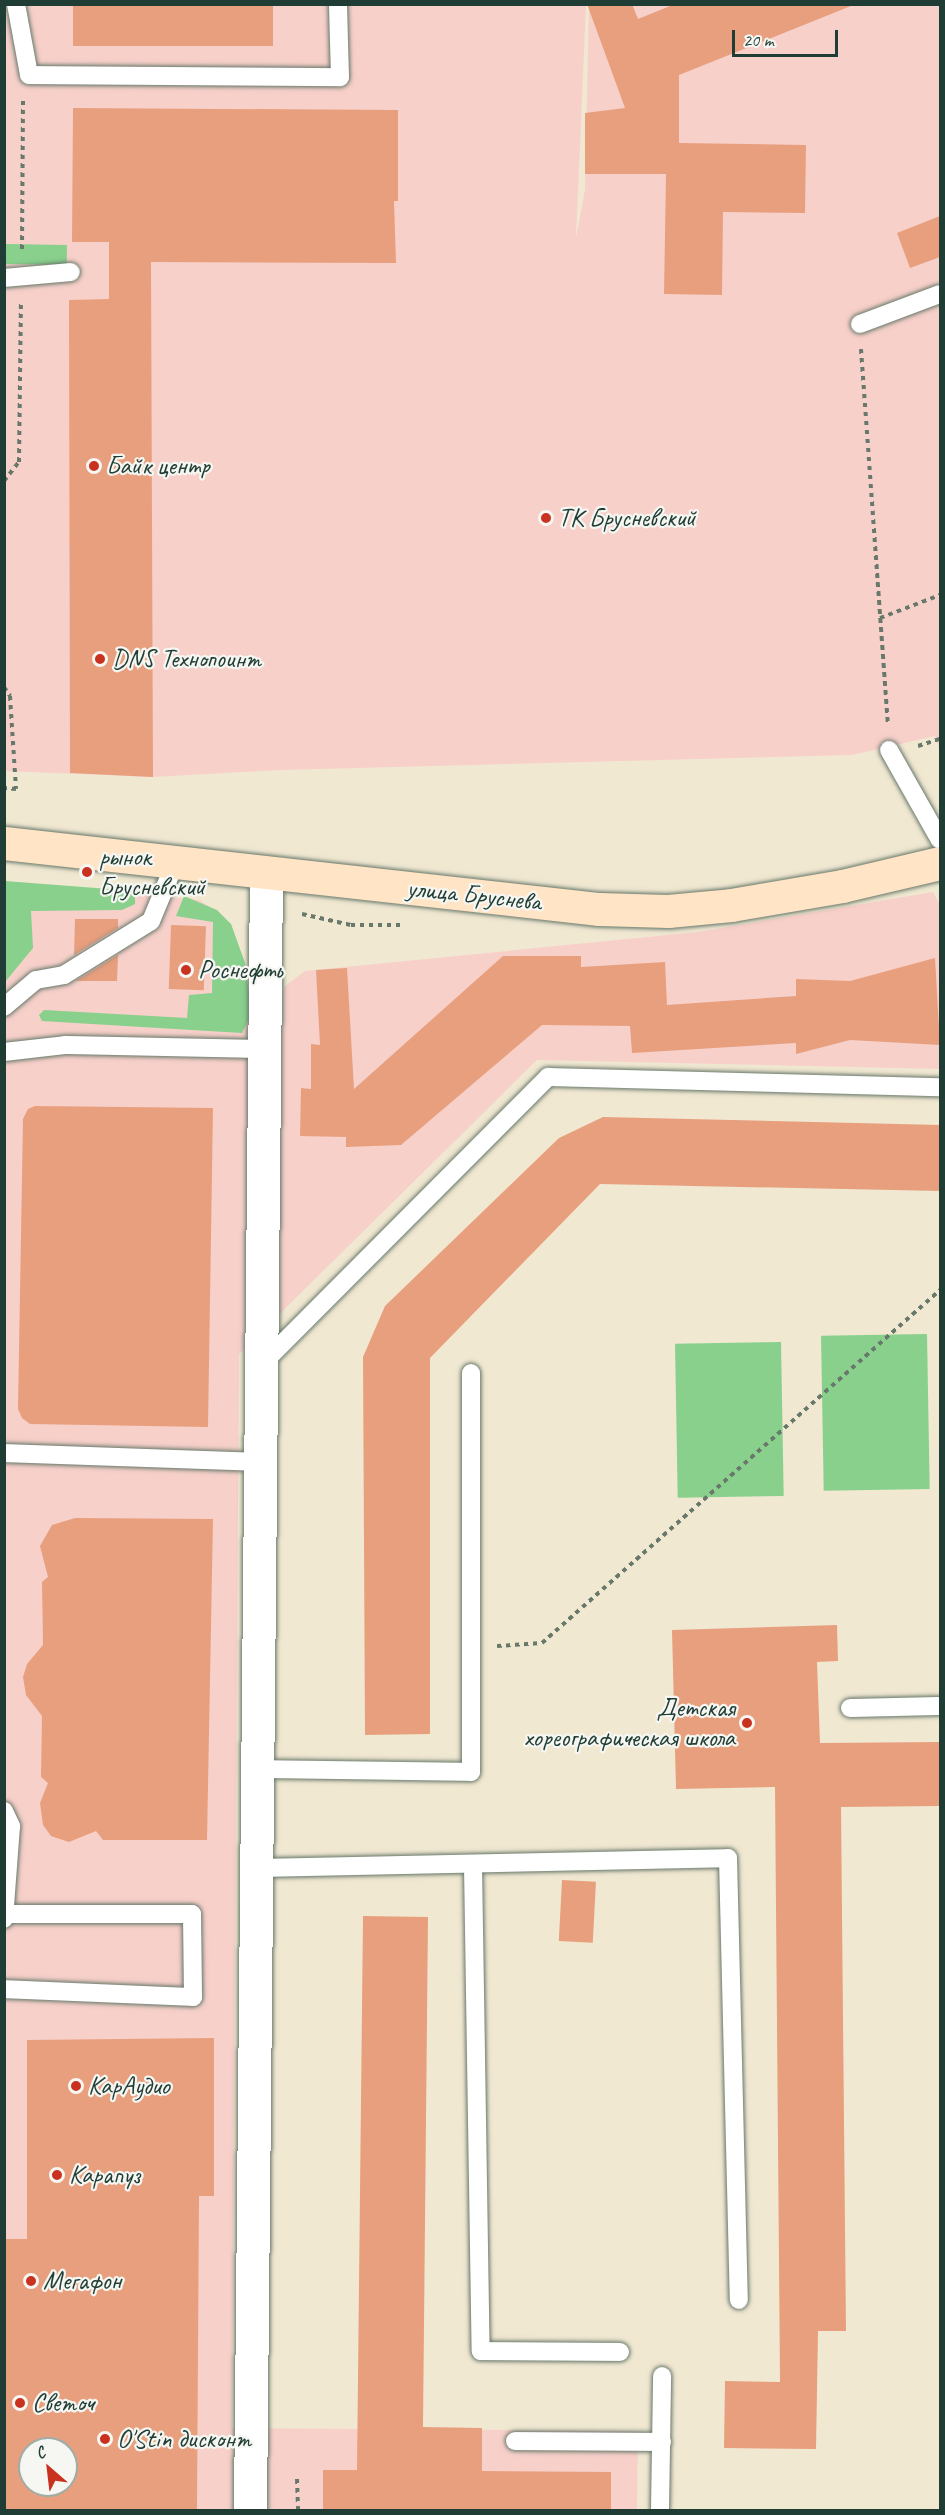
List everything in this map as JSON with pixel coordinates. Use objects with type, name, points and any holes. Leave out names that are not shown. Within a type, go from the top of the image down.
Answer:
[{"type":"street","name":"улица Бруснева","points":[[4,843],[599,909],[668,911],[731,905],[831,888],[940,863]]},
{"type":"street","points":[[250,2511],[266,873]]},
{"type":"lane","points":[[16,4],[29,75],[340,77],[338,4]]},
{"type":"lane","points":[[4,278],[71,272]]},
{"type":"lane","points":[[860,324],[940,294]]},
{"type":"lane","points":[[889,750],[940,840]]},
{"type":"lane","points":[[4,1007],[36,980],[64,975],[151,921],[175,863]]},
{"type":"lane","points":[[4,1052],[65,1045],[264,1049]]},
{"type":"lane","points":[[261,1365],[548,1077],[940,1087]]},
{"type":"lane","points":[[257,1769],[471,1772],[471,1373]]},
{"type":"lane","points":[[4,1453],[260,1461]]},
{"type":"lane","points":[[849,1708],[940,1706]]},
{"type":"lane","points":[[4,1811],[11,1826],[5,1916],[192,1914],[193,1997],[4,1989]]},
{"type":"lane","points":[[256,1868],[728,1858],[739,2300]]},
{"type":"lane","points":[[473,1865],[481,2351],[620,2352]]},
{"type":"lane","points":[[660,2511],[662,2376]]},
{"type":"lane","points":[[515,2441],[662,2442]]},
{"type":"path","points":[[860,324],[889,750]]},
{"type":"path","points":[[880,618],[940,595]]},
{"type":"path","points":[[4,687],[10,696],[16,789],[4,788]]},
{"type":"path","points":[[471,1648],[542,1644],[940,1290]]},
{"type":"path","points":[[297,2479],[298,2511]]},
{"type":"shaded area","name":"ТК Брусневский","points":[[5,5],[586,5],[576,238],[585,190],[589,5],[940,5],[940,750],[935,736],[852,755],[280,770],[153,777],[5,771]]},
{"type":"shaded area","points":[[4,881],[200,900],[231,924],[245,963],[249,994],[279,999],[285,986],[305,971],[698,932],[933,892],[940,905],[940,1069],[537,1060],[239,1354],[232,2428],[638,2431],[637,2510],[5,2510]]},
{"type":"green space","points":[[5,244],[67,245],[67,265],[5,264]]},
{"type":"green space","points":[[5,881],[135,891],[135,904],[122,910],[31,911],[33,948],[5,982]]},
{"type":"green space","points":[[184,896],[217,910],[231,924],[245,963],[249,994],[250,1017],[242,1033],[42,1021],[39,1015],[44,1010],[187,1018],[189,995],[212,993],[213,922],[176,916]]},
{"type":"green space","points":[[927,1334],[930,1489],[824,1491],[821,1336]]},
{"type":"green space","points":[[781,1342],[784,1496],[678,1498],[675,1344]]},
{"type":"building","points":[[73,4],[273,4],[273,46],[73,46]]},
{"type":"building","points":[[587,4],[632,4],[638,19],[675,4],[856,4],[679,75],[679,143],[806,145],[805,213],[723,212],[722,295],[664,294],[666,174],[585,174],[585,113],[625,108]]},
{"type":"building","points":[[73,108],[398,110],[398,201],[394,201],[396,263],[151,262],[153,777],[70,773],[69,300],[109,299],[109,242],[72,242]]},
{"type":"building","points":[[940,216],[940,257],[910,268],[897,233]]},
{"type":"building","points":[[75,919],[118,919],[118,928],[74,955]]},
{"type":"building","points":[[171,925],[206,926],[204,990],[169,989]]},
{"type":"building","points":[[118,955],[117,981],[76,981]]},
{"type":"building","points":[[503,956],[581,956],[581,967],[665,962],[667,1005],[796,996],[796,979],[850,981],[935,958],[940,1045],[850,1040],[796,1054],[796,1043],[632,1053],[630,1026],[542,1025],[401,1145],[346,1147],[346,1137],[300,1136],[301,1088],[311,1089],[311,1044],[320,1045],[316,970],[347,968],[354,1089]]},
{"type":"building","points":[[35,1106],[213,1108],[208,1427],[30,1424],[22,1418],[18,1409],[23,1119],[28,1109]]},
{"type":"building","points":[[603,1117],[940,1125],[940,1191],[600,1184],[430,1358],[430,1734],[365,1735],[363,1357],[385,1306],[559,1138]]},
{"type":"building","points":[[75,1518],[213,1519],[207,1840],[103,1840],[96,1831],[69,1842],[51,1836],[43,1825],[40,1803],[48,1783],[41,1777],[42,1716],[26,1695],[23,1677],[27,1664],[43,1645],[42,1582],[48,1577],[40,1546],[52,1525]]},
{"type":"building","points":[[837,1625],[838,1661],[817,1662],[820,1743],[940,1742],[940,1806],[841,1807],[846,2331],[818,2331],[816,2449],[724,2448],[725,2381],[780,2382],[775,1787],[676,1789],[672,1630]]},
{"type":"building","points":[[562,1880],[596,1882],[593,1943],[559,1941]]},
{"type":"building","points":[[363,1916],[428,1917],[423,2427],[482,2428],[482,2471],[611,2472],[611,2511],[323,2511],[323,2470],[357,2470]]},
{"type":"building","points":[[214,2038],[214,2196],[199,2196],[197,2511],[4,2511],[5,2239],[27,2239],[27,2040]]},
{"type":"place","name":"Байк центр","points":[[94,466]]},
{"type":"place","name":"ТК Брусневский","points":[[546,518]]},
{"type":"place","name":"DNS Технопоинт","points":[[100,659]]},
{"type":"place","name":"рынок Брусневский","points":[[87,872]]},
{"type":"place","name":"Роснефть","points":[[186,970]]},
{"type":"place","name":"Детская хореографическая школа","points":[[747,1723]]},
{"type":"place","name":"КарАудио","points":[[76,2086]]},
{"type":"place","name":"Карапуз","points":[[57,2175]]},
{"type":"place","name":"Мегафон","points":[[31,2281]]},
{"type":"place","name":"Светоч","points":[[20,2403]]},
{"type":"place","name":"O'Stin дисконт","points":[[105,2439]]}]
